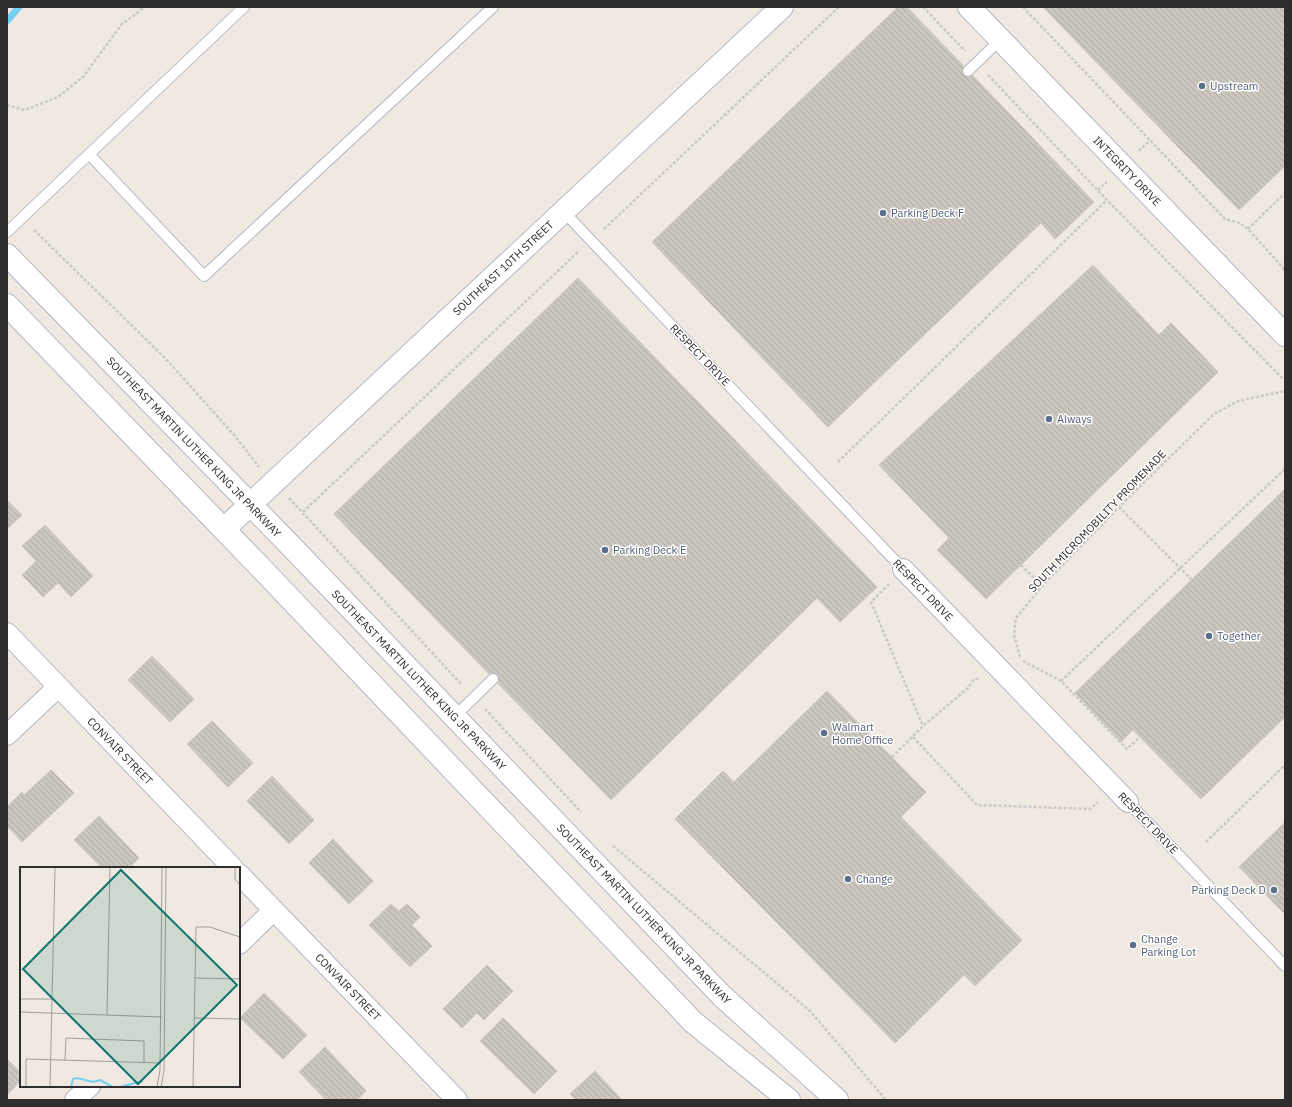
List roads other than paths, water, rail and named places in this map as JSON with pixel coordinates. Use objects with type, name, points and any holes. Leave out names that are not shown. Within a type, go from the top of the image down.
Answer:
[{"type":"street","name":"SOUTHEAST 10TH STREET","points":[[224,529],[782,7]]},
{"type":"street","name":"INTEGRITY DRIVE","points":[[969,7],[1285,335]]},
{"type":"street","name":"SOUTHEAST MARTIN LUTHER KING JR PARKWAY","points":[[7,255],[250,504],[722,996],[837,1100]]},
{"type":"street","points":[[7,305],[224,529],[693,1022],[789,1100]]},
{"type":"street","name":"RESPECT DRIVE","points":[[903,570],[1128,802]]},
{"type":"street","name":"CONVAIR STREET","points":[[7,634],[232,867]]},
{"type":"street","points":[[7,735],[58,687]]},
{"type":"street","name":"CONVAIR STREET","points":[[240,875],[457,1100]]},
{"type":"street","points":[[240,943],[274,910]]},
{"type":"street","points":[[75,1100],[89,1087]]},
{"type":"lane","points":[[7,232],[244,7]]},
{"type":"lane","points":[[90,154],[204,276],[493,7]]},
{"type":"lane","points":[[968,71],[1000,40]]},
{"type":"lane","name":"RESPECT DRIVE","points":[[564,212],[903,570]]},
{"type":"lane","points":[[454,716],[493,679]]},
{"type":"lane","name":"RESPECT DRIVE","points":[[1128,802],[1285,966]]},
{"type":"waterway","points":[[7,21],[19,7]]},
{"type":"place","name":"Upstream","points":[[1202,86]]},
{"type":"place","name":"Parking Deck F","points":[[883,213]]},
{"type":"place","name":"Always","points":[[1049,419]]},
{"type":"place","name":"Parking Deck E","points":[[605,550]]},
{"type":"place","name":"Together","points":[[1209,636]]},
{"type":"place","name":"Walmart Home Office","points":[[824,733]]},
{"type":"place","name":"Change","points":[[848,879]]},
{"type":"place","name":"Parking Deck D","points":[[1274,890]]},
{"type":"place","name":"Change Parking Lot","points":[[1133,945]]}]
